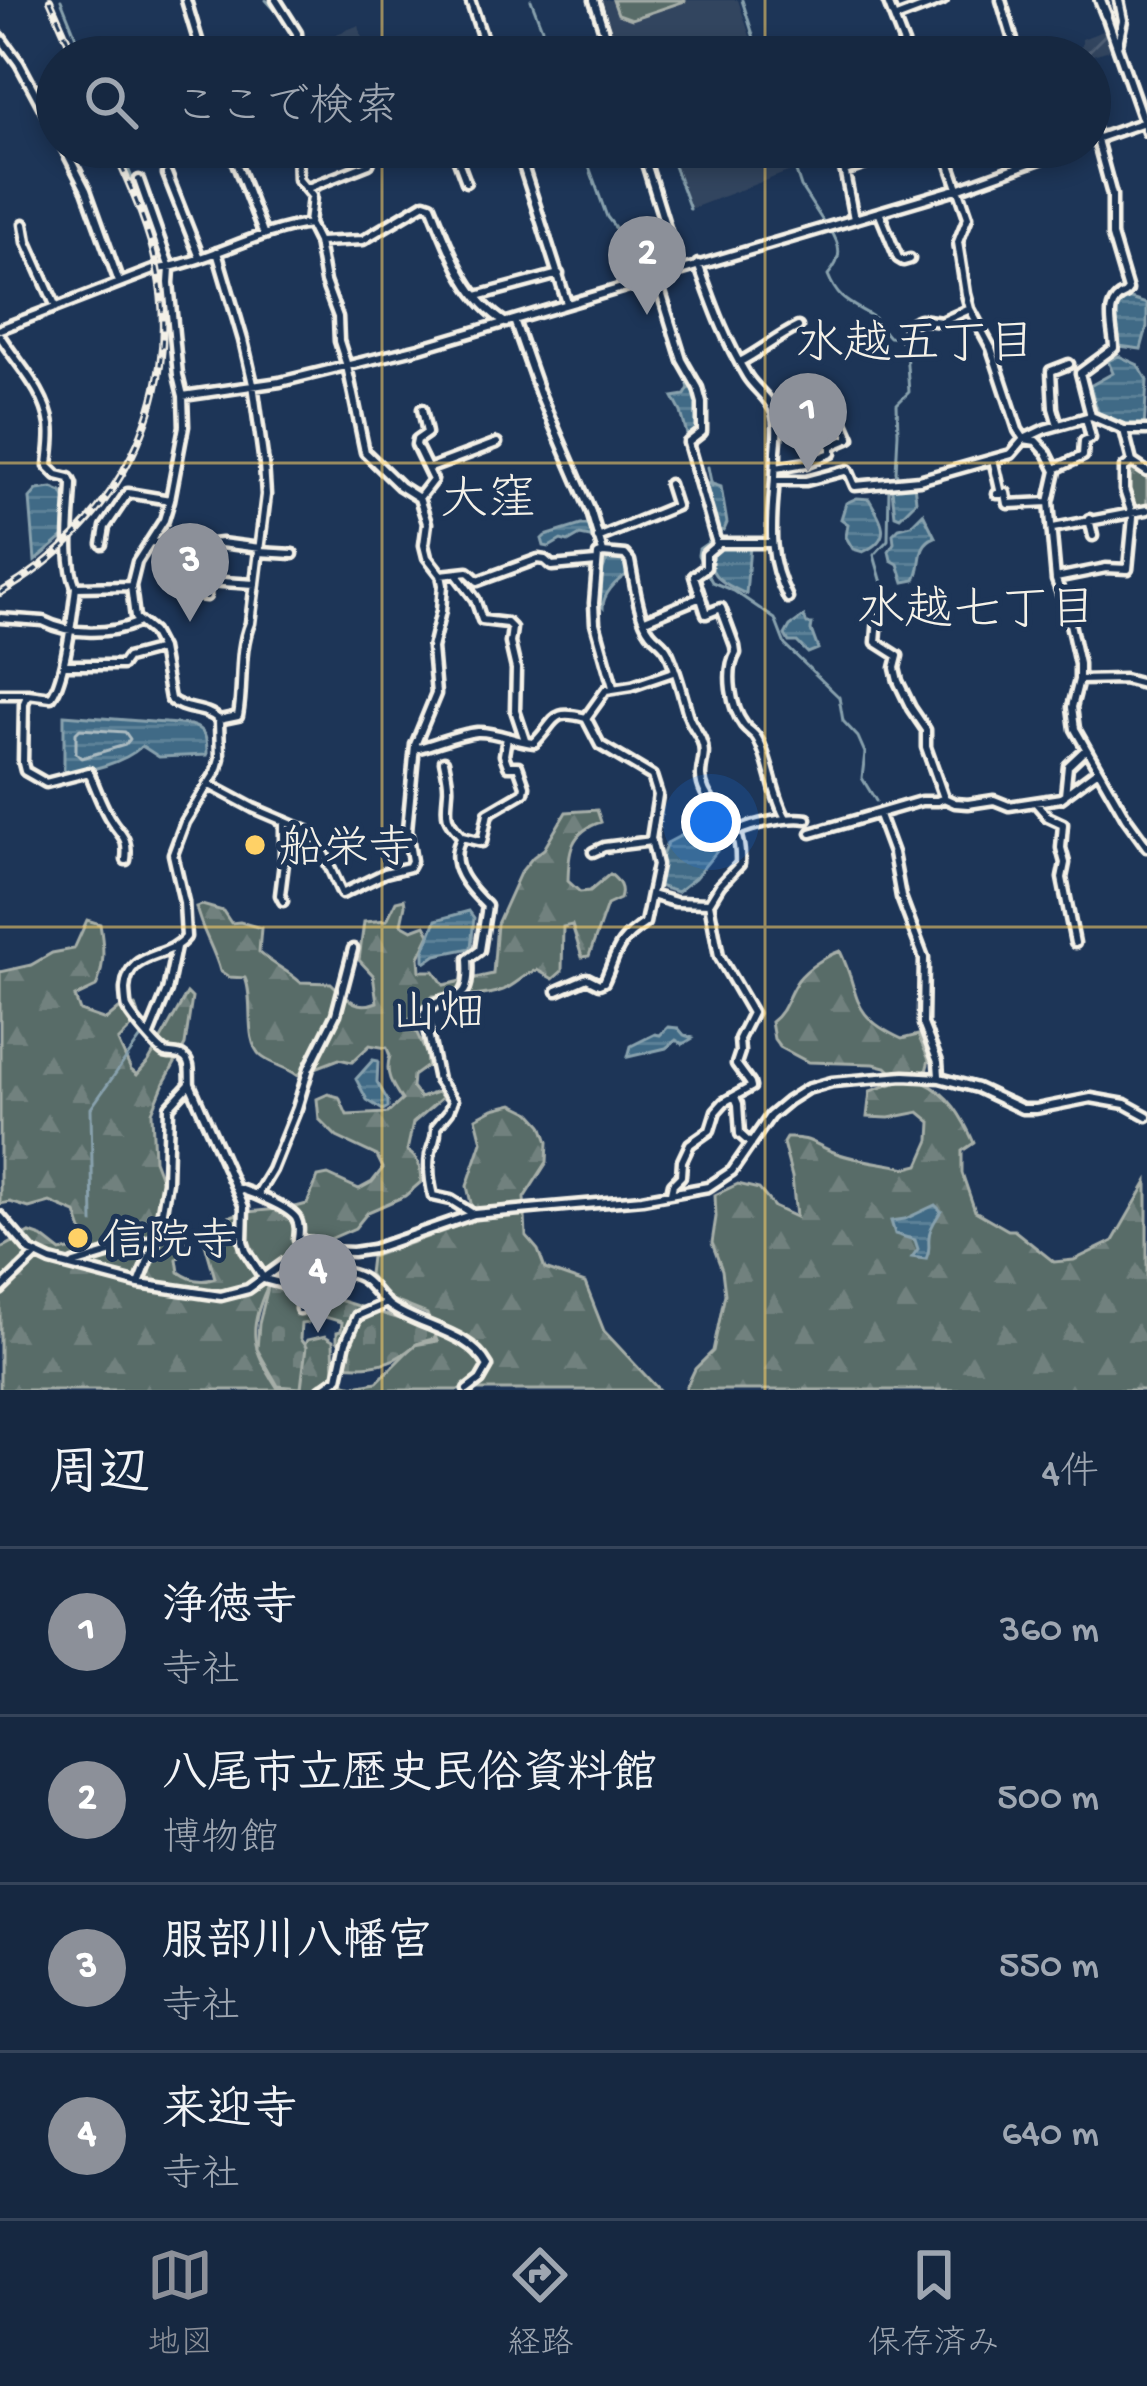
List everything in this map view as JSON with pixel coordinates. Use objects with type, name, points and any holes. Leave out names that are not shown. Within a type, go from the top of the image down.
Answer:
[{"type":"street","points":[[186,0],[197,36]]},
{"type":"street","points":[[276,0],[297,36]]},
{"type":"street","points":[[470,0],[482,36]]},
{"type":"street","points":[[594,0],[605,36]]},
{"type":"street","points":[[887,0],[901,36]]},
{"type":"street","points":[[894,18],[943,0]]},
{"type":"street","points":[[1001,0],[1012,36]]},
{"type":"street","points":[[1100,0],[1147,132]]},
{"type":"street","points":[[1117,47],[1123,20],[1119,0]]},
{"type":"street","points":[[0,37],[36,95]]},
{"type":"street","points":[[1111,134],[1145,122]]},
{"type":"street","points":[[75,168],[119,282]]},
{"type":"street","points":[[238,168],[264,235]]},
{"type":"street","points":[[208,784],[317,839],[342,894],[409,867],[412,861],[407,830],[415,745],[436,694],[432,648],[443,595],[441,575],[427,557],[427,524],[418,498],[364,452],[339,341],[338,316],[309,224],[312,196],[298,179],[298,168]]},
{"type":"street","points":[[308,188],[359,168]]},
{"type":"street","points":[[461,168],[466,182]]},
{"type":"street","points":[[524,168],[567,303]]},
{"type":"street","points":[[647,168],[679,270]]},
{"type":"street","points":[[844,168],[854,219]]},
{"type":"street","points":[[845,171],[854,168]]},
{"type":"street","points":[[952,168],[968,217],[958,242],[970,309],[991,348],[1018,430],[1024,439],[1036,441],[1055,469],[1049,502],[1056,578],[1079,664],[1072,707],[1075,728],[1147,848]]},
{"type":"street","points":[[183,396],[280,382],[347,366],[960,188],[1012,168]]},
{"type":"street","points":[[1055,469],[1083,456],[1084,441],[1090,438],[1089,416],[1079,373],[1114,348],[1111,306],[1128,290],[1112,236],[1114,206],[1102,168]]},
{"type":"street","points":[[167,174],[200,258]]},
{"type":"street","points":[[139,180],[170,268],[184,426],[170,500],[164,520],[137,562],[131,606],[160,649],[170,698],[176,705],[207,711],[219,720],[238,716],[243,640],[250,623],[266,495],[253,384],[217,252]]},
{"type":"street","points":[[318,242],[363,240],[425,203],[431,205],[454,259],[484,309],[510,321],[591,512],[603,553]]},
{"type":"street","points":[[879,212],[898,258],[910,259]]},
{"type":"street","points":[[24,224],[27,242],[56,308]]},
{"type":"street","points":[[0,694],[51,697],[58,688],[76,587],[71,561],[71,484],[48,466],[50,424],[45,406],[0,332],[153,270],[179,267],[284,227],[309,224]]},
{"type":"street","points":[[698,264],[720,328],[750,382],[775,412],[771,543],[774,568],[788,598]]},
{"type":"street","points":[[477,296],[559,274]]},
{"type":"street","points":[[654,277],[702,403],[702,432],[688,442],[717,544]]},
{"type":"street","points":[[905,335],[920,319],[941,322],[970,309]]},
{"type":"street","points":[[740,362],[798,326]]},
{"type":"street","points":[[1058,425],[1051,371],[1069,364]]},
{"type":"street","points":[[775,412],[827,388],[846,424],[848,440],[831,446],[831,453],[776,468]]},
{"type":"street","points":[[418,498],[432,483],[416,445],[427,434],[422,409]]},
{"type":"street","points":[[776,481],[802,481],[848,470],[855,486],[862,487],[919,480],[1011,454],[1024,439],[1089,416],[1124,430],[1147,430]]},
{"type":"street","points":[[1124,430],[1132,462],[1147,472]]},
{"type":"street","points":[[428,469],[496,442]]},
{"type":"street","points":[[993,459],[999,494],[1006,493],[1008,504],[1049,502]]},
{"type":"street","points":[[1056,578],[1106,568],[1127,569],[1132,514],[1123,481],[1124,468],[1132,462]]},
{"type":"street","points":[[799,465],[802,481]]},
{"type":"street","points":[[598,538],[676,506],[669,484]]},
{"type":"street","points":[[102,544],[105,527],[128,494],[170,500]]},
{"type":"street","points":[[1053,528],[1147,510]]},
{"type":"street","points":[[1089,519],[1093,536]]},
{"type":"street","points":[[149,542],[188,547],[221,543],[293,554]]},
{"type":"street","points":[[771,543],[717,544],[706,554],[706,567],[694,576],[706,614],[721,608],[736,653],[731,659],[734,707],[743,724],[756,734],[786,818]]},
{"type":"street","points":[[613,687],[594,603],[598,555],[603,553],[625,555],[630,561],[650,633],[668,652],[686,699],[688,719],[705,752],[699,775],[704,790],[732,823],[741,847],[740,864],[709,903],[719,956],[752,1013],[738,1042],[736,1064],[751,1087],[724,1102],[710,1130],[685,1150],[681,1176],[671,1194]]},
{"type":"street","points":[[441,575],[468,572],[478,580],[538,559],[552,566],[597,562]]},
{"type":"street","points":[[183,574],[183,593],[206,596],[207,581],[255,584]]},
{"type":"street","points":[[458,575],[475,599],[482,620],[512,628],[515,710],[526,743]]},
{"type":"street","points":[[76,587],[131,586]]},
{"type":"street","points":[[645,620],[701,596]]},
{"type":"street","points":[[878,617],[876,642],[898,656],[898,680],[926,730],[926,747],[944,798]]},
{"type":"street","points":[[0,618],[68,629],[110,630],[138,622]]},
{"type":"street","points":[[64,665],[122,665],[127,658],[160,649]]},
{"type":"street","points":[[586,718],[605,690],[674,671]]},
{"type":"street","points":[[1079,680],[1124,679],[1147,685]]},
{"type":"street","points":[[28,694],[22,710],[26,771],[46,783],[89,772],[110,820],[128,846],[126,860]]},
{"type":"street","points":[[415,745],[419,748],[479,732],[534,743],[555,716],[567,713],[586,718],[600,745],[652,776],[658,795],[652,841],[657,865],[645,923],[618,944],[604,982],[587,978],[557,992]]},
{"type":"street","points":[[219,720],[216,772],[184,822],[173,854],[186,937],[137,962],[128,972],[125,992],[128,1009],[149,1036],[164,1052],[186,1059],[190,1084],[244,1208],[246,1251],[264,1279],[302,1289],[301,1310]]},
{"type":"street","points":[[444,761],[449,788],[445,810],[450,824],[461,837],[482,842],[488,813],[524,792],[518,766],[508,766],[504,754],[507,737]]},
{"type":"street","points":[[1064,795],[1068,766],[1086,749]]},
{"type":"street","points":[[811,833],[921,801],[1036,803],[1064,795],[1098,770]]},
{"type":"street","points":[[1036,803],[1065,829],[1060,848],[1065,862],[1062,878],[1075,943]]},
{"type":"street","points":[[879,814],[893,853],[901,898],[924,958],[923,1024],[940,1078]]},
{"type":"street","points":[[736,832],[750,823],[807,819]]},
{"type":"street","points":[[283,902],[284,821]]},
{"type":"street","points":[[461,837],[455,859],[465,884],[488,906],[480,950],[468,959],[466,991],[434,1004],[424,1014],[438,1080],[452,1101],[436,1127],[437,1139],[430,1151],[430,1188],[433,1196],[474,1214]]},
{"type":"street","points":[[593,852],[652,841]]},
{"type":"street","points":[[651,895],[675,902],[709,903]]},
{"type":"street","points":[[149,1036],[167,991],[176,946]]},
{"type":"street","points":[[257,1195],[272,1170],[309,1068],[336,1014],[353,949]]},
{"type":"street","points":[[0,1216],[37,1254],[139,1284],[221,1295],[248,1289],[294,1256],[373,1249],[474,1214],[620,1202],[708,1187],[732,1171],[770,1116],[807,1089],[832,1082],[940,1078],[1022,1108],[1091,1098],[1125,1104],[1147,1116]]},
{"type":"street","points":[[139,1284],[156,1239],[167,1182],[169,1106],[190,1084]]},
{"type":"street","points":[[735,1097],[740,1134],[752,1144]]},
{"type":"street","points":[[237,1188],[294,1216],[298,1240],[324,1244],[326,1265],[362,1277],[387,1304],[447,1331],[485,1360],[486,1372],[467,1390]]},
{"type":"street","points":[[68,1265],[156,1239]]},
{"type":"street","points":[[0,1290],[37,1254]]},
{"type":"street","points":[[322,1390],[338,1378],[357,1316],[387,1304]]},
{"type":"shaded area","points":[[600,0],[738,0],[750,36],[619,36],[611,35]]},
{"type":"shaded area","points":[[359,25],[361,36],[332,36]]},
{"type":"shaded area","points":[[675,168],[792,168],[793,170],[690,209]]},
{"type":"green space","points":[[613,0],[685,1],[632,19],[618,14]]},
{"type":"green space","points":[[1128,466],[1138,466],[1147,476],[1147,507],[1132,508],[1125,483]]},
{"type":"green space","points":[[597,810],[601,822],[583,831],[573,844],[568,881],[580,892],[590,891],[610,874],[621,891],[620,899],[607,905],[589,956],[582,957],[572,925],[563,927],[562,971],[553,979],[537,970],[495,993],[433,996],[410,1018],[427,1066],[413,1076],[412,1088],[420,1098],[437,1092],[443,1097],[413,1123],[407,1151],[417,1161],[421,1182],[405,1196],[368,1212],[355,1228],[312,1247],[314,1259],[336,1283],[332,1289],[304,1273],[267,1288],[255,1339],[277,1387],[288,1390],[0,1390],[0,1249],[30,1233],[61,1252],[74,1249],[84,1237],[76,1213],[50,1202],[29,1208],[0,1204],[0,972],[74,949],[87,920],[100,924],[99,979],[96,987],[75,997],[80,1011],[106,1020],[119,1009],[136,1006],[139,1014],[118,1041],[137,1075],[187,993],[192,998],[185,1045],[152,1112],[154,1160],[162,1181],[158,1198],[187,1250],[177,1259],[179,1272],[210,1280],[215,1278],[203,1236],[214,1225],[239,1214],[307,1204],[318,1177],[328,1175],[359,1189],[383,1168],[377,1156],[337,1137],[319,1119],[317,1099],[328,1094],[339,1097],[347,1115],[388,1113],[402,1100],[390,1079],[387,1048],[370,1045],[352,1062],[339,1059],[297,1075],[261,1056],[252,1040],[245,978],[220,971],[196,907],[223,911],[231,923],[261,928],[259,952],[300,982],[331,983],[351,1001],[369,1004],[377,1002],[373,975],[359,960],[364,922],[387,920],[396,901],[404,899],[401,924],[412,930],[425,925],[430,934],[419,957],[420,971],[434,971],[444,985],[493,974],[497,924],[520,873],[544,849],[566,812]]},
{"type":"green space","points":[[840,951],[864,1012],[902,1039],[918,1035],[929,1060],[923,1082],[948,1100],[965,1124],[974,1143],[962,1151],[962,1173],[975,1211],[1014,1230],[1054,1262],[1074,1260],[1113,1241],[1147,1182],[1147,1390],[685,1390],[695,1369],[713,1351],[725,1294],[712,1243],[715,1195],[738,1184],[759,1189],[774,1207],[796,1217],[783,1143],[786,1138],[907,1168],[919,1165],[930,1140],[931,1122],[919,1112],[867,1117],[870,1091],[900,1081],[886,1067],[808,1062],[774,1039],[771,1022],[798,980]]},
{"type":"green space","points":[[513,1104],[531,1113],[548,1142],[547,1162],[524,1198],[526,1236],[545,1269],[585,1283],[604,1331],[659,1390],[294,1390],[297,1360],[307,1340],[325,1336],[333,1341],[334,1375],[354,1386],[377,1382],[414,1345],[437,1341],[427,1314],[387,1298],[369,1274],[371,1257],[475,1220],[467,1186],[482,1142],[476,1118]]},
{"type":"green space","points":[[269,1283],[305,1293],[313,1288],[439,1331],[434,1339],[387,1362],[343,1365],[347,1345],[337,1341],[342,1322],[312,1313],[308,1323],[301,1324],[300,1339],[306,1347],[301,1388],[278,1386],[257,1349]]},
{"type":"water","points":[[1124,297],[1147,304],[1141,349],[1119,346],[1114,313]]},
{"type":"water","points":[[1119,356],[1138,365],[1147,380],[1144,429],[1097,416],[1090,386],[1113,373],[1108,361]]},
{"type":"water","points":[[691,384],[698,430],[688,438],[673,397],[685,395]]},
{"type":"water","points":[[709,483],[721,487],[724,530],[716,531],[704,488]]},
{"type":"water","points":[[899,483],[914,484],[916,501],[900,517],[895,515],[892,490]]},
{"type":"water","points":[[37,490],[62,492],[68,504],[66,535],[35,561],[30,498]]},
{"type":"water","points":[[869,499],[882,529],[879,541],[863,552],[853,549],[846,537],[848,524],[841,519],[846,503]]},
{"type":"water","points":[[923,513],[935,537],[922,550],[915,580],[904,582],[898,564],[891,560],[893,534]]},
{"type":"water","points":[[590,525],[595,538],[580,535],[544,546],[545,536]]},
{"type":"water","points":[[722,546],[750,546],[746,594],[711,568],[711,553]]},
{"type":"water","points":[[608,559],[623,560],[628,574],[611,589],[603,607],[598,601]]},
{"type":"water","points":[[804,616],[812,624],[818,649],[808,653],[785,635]]},
{"type":"water","points":[[64,715],[190,725],[205,736],[207,755],[159,757],[142,746],[105,766],[64,773]]},
{"type":"water","points":[[701,825],[717,851],[677,892],[658,886],[667,843]]},
{"type":"water","points":[[469,911],[474,918],[471,948],[436,955],[426,962],[424,951],[436,920]]},
{"type":"water","points":[[668,1027],[693,1038],[628,1057],[631,1046]]},
{"type":"water","points":[[373,1060],[378,1061],[377,1082],[388,1101],[383,1110],[367,1100],[356,1079]]},
{"type":"water","points":[[935,1205],[941,1211],[930,1230],[928,1256],[912,1257],[918,1249],[915,1240],[895,1234],[891,1221]]},
{"type":"waterway","points":[[61,0],[76,36]]},
{"type":"waterway","points":[[266,0],[292,29],[292,36]]},
{"type":"waterway","points":[[531,0],[545,36]]},
{"type":"waterway","points":[[600,0],[611,35],[619,36]]},
{"type":"waterway","points":[[742,0],[753,36]]},
{"type":"waterway","points":[[128,168],[166,273]]},
{"type":"waterway","points":[[293,168],[300,187]]},
{"type":"waterway","points":[[590,168],[607,217],[653,277],[659,296]]},
{"type":"waterway","points":[[675,168],[690,209]]},
{"type":"waterway","points":[[795,168],[824,223]]},
{"type":"waterway","points":[[307,193],[305,220],[318,252]]},
{"type":"waterway","points":[[830,229],[839,252],[828,275],[836,290],[873,317],[889,337],[905,338],[909,392],[897,404],[896,480]]},
{"type":"waterway","points":[[683,368],[689,388]]},
{"type":"waterway","points":[[708,467],[712,487]]},
{"type":"waterway","points":[[888,615],[874,555],[888,540],[889,487]]},
{"type":"waterway","points":[[721,531],[699,549],[712,582],[775,619],[785,645],[839,697],[843,721],[865,753],[862,778],[876,801]]},
{"type":"waterway","points":[[93,1223],[91,1108],[145,1032]]},
{"type":"railway","points":[[50,0],[66,36]]},
{"type":"railway","points":[[0,593],[41,566],[77,533],[132,456],[150,412],[163,317],[157,268],[122,168]]},
{"type":"place","name":"八尾市立歴史民俗資料館","points":[[647,315]]},
{"type":"place","name":"浄徳寺","points":[[808,472]]},
{"type":"place","name":"服部川八幡宮","points":[[190,622]]},
{"type":"place","name":"船栄寺","points":[[255,845]]},
{"type":"place","name":"信院寺","points":[[78,1238]]},
{"type":"place","name":"来迎寺","points":[[318,1333]]},
{"type":"district","name":"水越五丁目","points":[[916,340]]},
{"type":"district","name":"大窪","points":[[488,496]]},
{"type":"district","name":"水越七丁目","points":[[977,606]]},
{"type":"district","name":"山畑","points":[[438,1010]]}]
